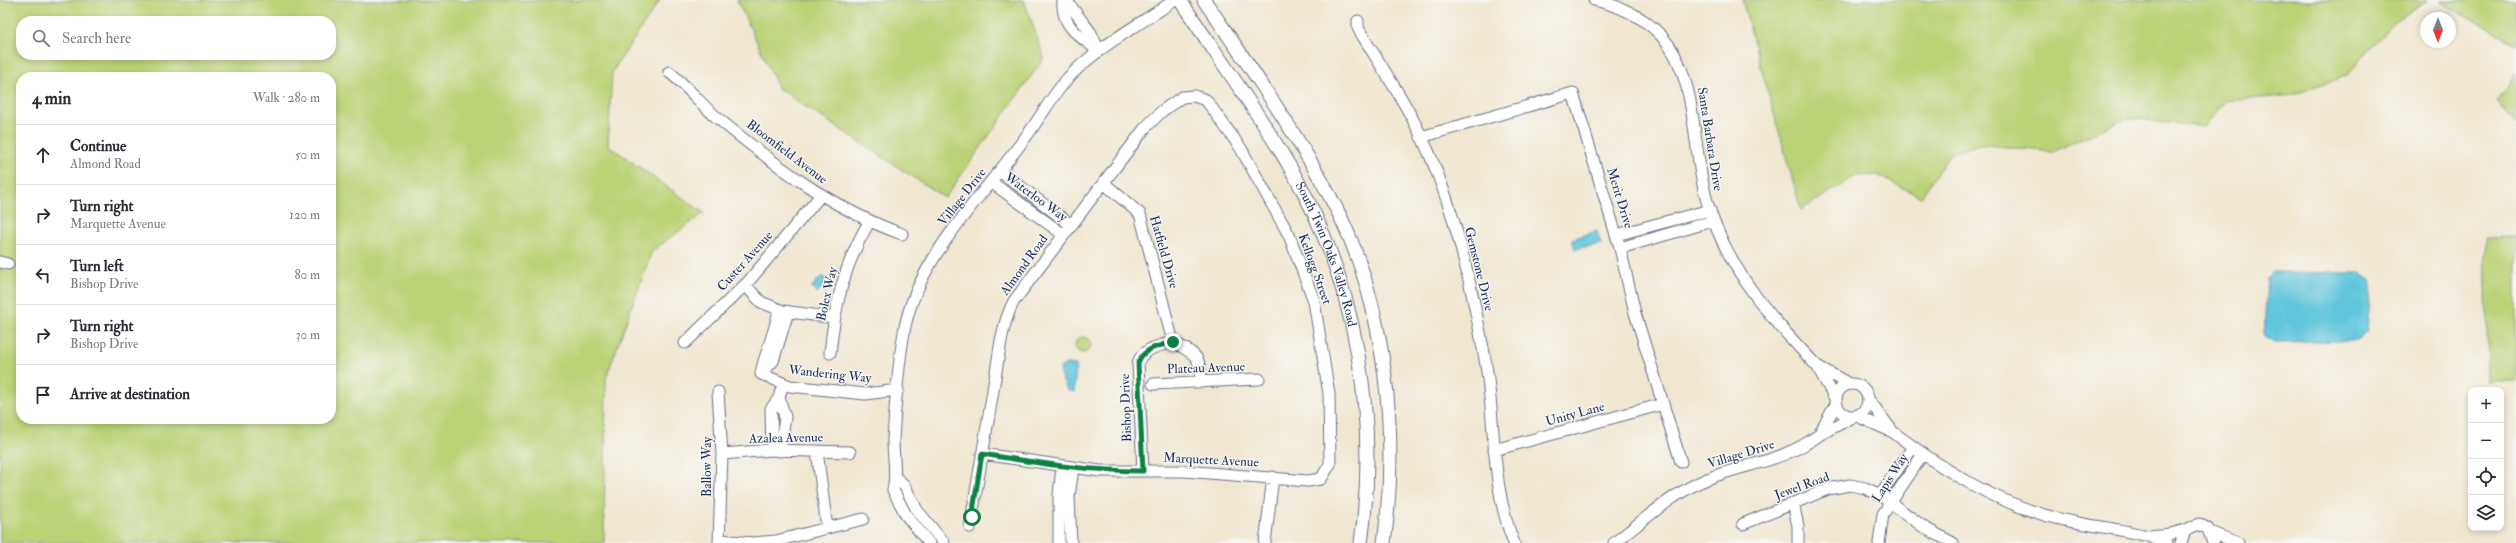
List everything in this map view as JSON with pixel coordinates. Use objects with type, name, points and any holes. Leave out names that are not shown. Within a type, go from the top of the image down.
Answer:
[{"type":"main road","name":"South Twin Oaks Valley Road","points":[[1180,0],[1292,170],[1316,216],[1341,282],[1355,335],[1365,402],[1366,510],[1361,543]]},
{"type":"main road","name":"South Twin Oaks Valley Road","points":[[1204,0],[1309,159],[1335,205],[1362,274],[1378,331],[1388,405],[1390,483],[1384,543]]},
{"type":"street","points":[[1064,0],[1091,33],[1099,51]]},
{"type":"street","points":[[1064,0],[1062,15],[1074,32],[1099,51]]},
{"type":"street","name":"Village Drive","points":[[929,543],[906,515],[893,490],[896,478],[893,465],[893,439],[904,331],[915,295],[930,261],[992,182],[1068,78],[1111,41],[1175,0]]},
{"type":"street","name":"Santa Barbara Drive","points":[[1594,0],[1612,5],[1642,19],[1657,33],[1673,52],[1685,77],[1691,100],[1700,168],[1714,221],[1736,267],[1754,297],[1818,366],[1836,402]]},
{"type":"street","points":[[1069,24],[1077,16]]},
{"type":"street","name":"Gemstone Drive","points":[[1358,21],[1358,28],[1412,117],[1421,137],[1454,227],[1474,307],[1485,360],[1500,499],[1506,523],[1514,543]]},
{"type":"street","name":"Bloomfield Avenue","points":[[669,72],[714,115],[821,195],[869,222],[902,234]]},
{"type":"street","name":"Merit Drive","points":[[1421,137],[1573,94],[1620,248],[1635,313],[1681,462]]},
{"type":"street","name":"Almond Road","points":[[970,527],[1007,314],[1019,293],[1071,225],[1105,184],[1145,128],[1182,97],[1194,96]]},
{"type":"street","name":"Kellogg Street","points":[[1194,96],[1206,100],[1240,147],[1289,235],[1314,301],[1329,394],[1330,464],[1321,479]]},
{"type":"street","name":"Waterloo Way","points":[[1000,171],[1071,225]]},
{"type":"street","name":"Waterloo Way","points":[[992,182],[1064,235]]},
{"type":"street","name":"Hatfield Drive","points":[[1105,184],[1140,214],[1173,342]]},
{"type":"street","name":"Custer Avenue","points":[[685,343],[745,285],[821,195]]},
{"type":"street","points":[[1616,235],[1710,210]]},
{"type":"street","points":[[1620,248],[1714,221]]},
{"type":"street","name":"Bolex Way","points":[[830,353],[843,276],[856,245],[869,222]]},
{"type":"street","points":[[1642,229],[1645,241]]},
{"type":"street","points":[[745,285],[761,302],[783,311],[835,318]]},
{"type":"street","name":"Wandering Way","points":[[783,311],[776,338],[766,349],[761,374],[790,386],[865,394],[898,390]]},
{"type":"street","points":[[1173,342],[1197,356],[1201,363],[1201,382]]},
{"type":"street","name":"Bishop Drive","points":[[1143,471],[1138,363],[1141,356],[1151,348],[1173,342]]},
{"type":"street","name":"Santa Barbara Drive","points":[[1818,366],[1849,384]]},
{"type":"street","name":"Plateau Avenue","points":[[1153,384],[1260,380]]},
{"type":"street","points":[[776,450],[771,426],[771,409],[779,398],[783,383]]},
{"type":"street","points":[[1893,432],[1869,400],[1863,388],[1849,384],[1840,390],[1836,402],[1844,415],[1855,417],[1893,432],[1960,479],[2014,505],[2064,520],[2148,536],[2167,543]]},
{"type":"street","name":"Ballow Way","points":[[718,392],[722,454],[719,541]]},
{"type":"street","points":[[776,450],[785,417],[779,398]]},
{"type":"street","points":[[1855,417],[1866,410],[1869,400]]},
{"type":"street","name":"Village Drive","points":[[1819,435],[1836,402]]},
{"type":"street","name":"Unity Lane","points":[[1494,450],[1663,404]]},
{"type":"street","name":"Village Drive","points":[[1614,543],[1674,498],[1705,480],[1778,459],[1798,449],[1819,435],[1855,417]]},
{"type":"street","points":[[771,426],[783,427]]},
{"type":"street","name":"Lapis Way","points":[[1880,495],[1913,447]]},
{"type":"street","name":"Azalea Avenue","points":[[722,454],[776,450],[850,452]]},
{"type":"street","points":[[817,452],[827,528]]},
{"type":"street","name":"Marquette Avenue","points":[[982,454],[1067,468],[1100,471],[1143,471],[1273,477],[1308,481],[1321,479]]},
{"type":"street","name":"Lapis Way","points":[[1879,543],[1881,521],[1890,501],[1923,454]]},
{"type":"street","points":[[1059,543],[1059,495],[1067,468]]},
{"type":"street","points":[[1067,468],[1070,543]]},
{"type":"street","points":[[1265,543],[1273,477]]},
{"type":"street","points":[[1892,477],[1902,484]]},
{"type":"street","points":[[896,478],[904,485],[917,510],[944,543]]},
{"type":"street","name":"Jewel Road","points":[[1743,524],[1828,489],[1850,485],[1865,488],[1880,495],[1925,528],[1952,543]]},
{"type":"street","points":[[1793,503],[1798,526],[1798,543]]},
{"type":"street","points":[[719,541],[754,543],[776,541],[863,519]]},
{"type":"street","points":[[2148,536],[2171,534],[2185,530],[2189,526],[2199,524],[2208,529],[2212,538],[2238,543]]},
{"type":"street","points":[[2181,543],[2185,530]]},
{"type":"green space","points":[[0,0],[660,0],[612,72],[608,145],[704,213],[652,251],[606,378],[604,543],[0,543]]},
{"type":"green space","points":[[737,0],[1024,0],[1044,58],[945,198],[779,89]]},
{"type":"green space","points":[[1742,0],[2428,0],[2393,23],[2346,76],[2294,95],[2225,101],[2204,127],[2127,118],[2052,152],[1980,144],[1950,154],[1921,197],[1877,175],[1856,176],[1801,210]]},
{"type":"green space","points":[[2440,0],[2516,0],[2516,45]]},
{"type":"green space","points":[[2516,74],[2516,125],[2496,101]]},
{"type":"green space","points":[[2516,237],[2516,381],[2488,381],[2485,238]]},
{"type":"green space","points":[[1083,337],[1089,339],[1091,345],[1089,351],[1083,353],[1077,351],[1075,345],[1077,339]]},
{"type":"water","points":[[1597,231],[1601,244],[1575,249],[1572,239]]},
{"type":"water","points":[[2272,272],[2360,273],[2372,281],[2367,331],[2358,341],[2273,342],[2264,337],[2267,277]]},
{"type":"water","points":[[822,276],[828,281],[817,293],[811,287]]},
{"type":"water","points":[[1066,364],[1076,365],[1074,392],[1067,390],[1060,375],[1061,367]]},
{"type":"route","points":[[972,517],[982,454],[1066,468],[1100,471],[1143,471],[1138,363],[1141,356],[1151,348],[1173,342]]}]
